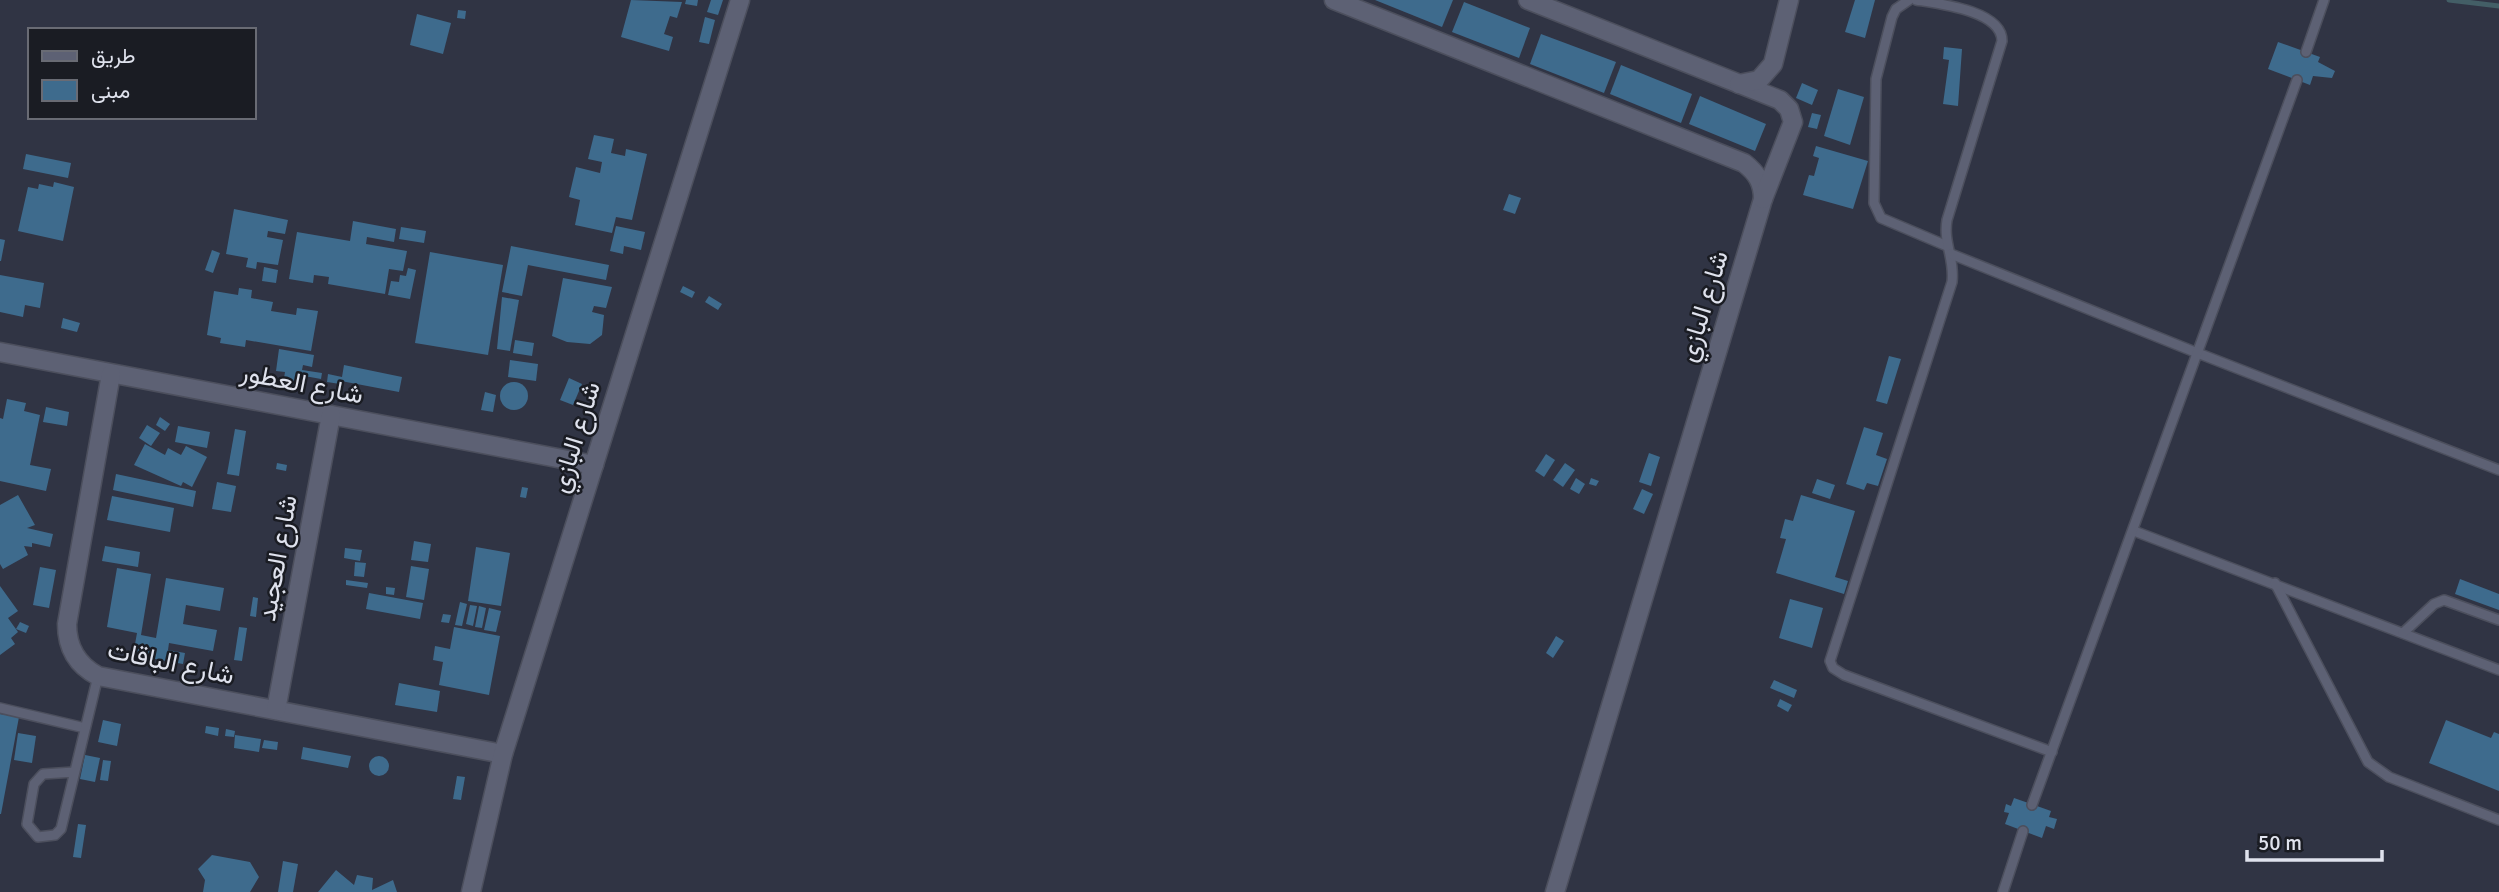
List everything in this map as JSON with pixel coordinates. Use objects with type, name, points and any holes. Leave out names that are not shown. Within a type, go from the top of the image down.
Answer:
[{"type":"street","name":"شارع البازي","points":[[471,892],[503,754],[740,0]]},
{"type":"street","points":[[1334,0],[1744,163],[1760,182],[1763,199]]},
{"type":"street","points":[[1528,0],[1736,85],[1759,80],[1773,64],[1788,0]]},
{"type":"street","name":"شارع البازي","points":[[1555,892],[1763,199],[1793,122],[1789,109],[1780,100],[1736,85]]},
{"type":"street","name":"شارع العطور","points":[[0,352],[594,465]]},
{"type":"street","name":"شارع الباقات","points":[[111,374],[67,624],[74,655],[98,677],[503,754]]},
{"type":"street","name":"شارع العجيد","points":[[276,710],[331,415]]},
{"type":"lane","points":[[1909,0],[1902,3],[1892,17],[1876,79],[1874,203],[1881,218],[1949,250],[2195,352],[2499,470]]},
{"type":"lane","points":[[1916,0],[1990,18],[1997,23],[2002,36],[1947,220],[1952,282],[1830,661],[1833,668],[1844,676],[2052,752]]},
{"type":"lane","points":[[2306,52],[2324,0]]},
{"type":"lane","points":[[2032,805],[2134,531],[2195,352],[2297,80]]},
{"type":"lane","points":[[2134,531],[2499,670]]},
{"type":"lane","points":[[2275,583],[2363,754],[2374,768],[2389,777],[2499,820]]},
{"type":"lane","points":[[2403,633],[2434,604],[2444,600],[2499,620]]},
{"type":"lane","points":[[74,772],[43,774],[34,784],[27,824],[38,837],[55,835],[61,829],[98,677]]},
{"type":"lane","points":[[0,708],[85,728]]},
{"type":"lane","points":[[2003,892],[2023,831]]},
{"type":"building","points":[[631,0],[682,2],[677,18],[670,16],[664,34],[673,37],[669,51],[621,37]]},
{"type":"building","points":[[686,0],[698,0],[697,6],[685,4]]},
{"type":"building","points":[[711,0],[723,0],[718,15],[707,12]]},
{"type":"building","points":[[1375,0],[1453,0],[1442,27]]},
{"type":"building","points":[[1855,0],[1875,0],[1865,38],[1845,32]]},
{"type":"building","points":[[1464,2],[1530,28],[1519,58],[1452,32]]},
{"type":"building","points":[[458,10],[466,11],[465,19],[457,18]]},
{"type":"building","points":[[417,14],[451,23],[443,54],[410,45]]},
{"type":"building","points":[[705,17],[715,20],[709,44],[699,42]]},
{"type":"building","points":[[1541,34],[1616,62],[1604,93],[1530,64]]},
{"type":"building","points":[[2278,42],[2320,57],[2318,62],[2335,71],[2332,78],[2313,76],[2310,85],[2268,69]]},
{"type":"building","points":[[1944,47],[1962,49],[1958,106],[1943,104],[1949,60],[1943,59]]},
{"type":"building","points":[[1621,65],[1692,94],[1681,123],[1610,94]]},
{"type":"building","points":[[1802,83],[1818,90],[1812,105],[1796,98]]},
{"type":"building","points":[[1838,89],[1864,97],[1850,145],[1824,136]]},
{"type":"building","points":[[1700,96],[1766,124],[1755,151],[1689,124]]},
{"type":"building","points":[[1812,113],[1821,115],[1817,129],[1808,127]]},
{"type":"building","points":[[594,135],[614,139],[611,153],[625,156],[626,149],[647,154],[632,220],[616,217],[612,233],[575,225],[580,200],[569,197],[576,167],[600,173],[602,162],[588,159]]},
{"type":"building","points":[[1816,146],[1868,161],[1853,209],[1803,195],[1809,175],[1814,176],[1819,158],[1813,156]]},
{"type":"building","points":[[26,154],[71,163],[68,178],[23,169]]},
{"type":"building","points":[[54,182],[74,187],[63,241],[18,231],[28,187],[38,189],[39,184],[53,187]]},
{"type":"building","points":[[1509,194],[1521,198],[1515,214],[1503,210]]},
{"type":"building","points":[[234,209],[288,220],[285,234],[268,231],[267,237],[283,240],[278,265],[257,262],[256,269],[246,267],[248,258],[226,254]]},
{"type":"building","points":[[353,221],[396,229],[394,242],[367,237],[366,244],[407,251],[403,271],[389,269],[385,294],[328,284],[329,277],[314,275],[313,283],[289,279],[297,232],[350,241]]},
{"type":"building","points":[[616,226],[645,232],[641,250],[624,246],[623,254],[610,251]]},
{"type":"building","points":[[401,227],[426,231],[424,243],[399,239]]},
{"type":"building","points":[[0,239],[5,240],[1,261],[0,261]]},
{"type":"building","points":[[511,246],[609,265],[606,280],[528,265],[522,296],[502,292]]},
{"type":"building","points":[[212,250],[220,253],[213,273],[205,270]]},
{"type":"building","points":[[430,252],[503,265],[488,355],[415,343]]},
{"type":"building","points":[[264,267],[278,270],[276,283],[262,281]]},
{"type":"building","points":[[408,268],[416,270],[410,299],[388,295],[391,281],[399,282],[400,275],[406,276]]},
{"type":"building","points":[[0,275],[44,283],[40,308],[25,305],[23,317],[0,312]]},
{"type":"building","points":[[563,278],[612,287],[606,308],[594,306],[592,312],[604,315],[602,335],[590,344],[567,342],[552,336]]},
{"type":"building","points":[[683,286],[695,292],[692,298],[680,292]]},
{"type":"building","points":[[239,288],[252,290],[251,298],[273,302],[271,311],[296,315],[297,308],[318,311],[311,351],[246,340],[245,347],[220,343],[221,338],[207,335],[214,291],[238,295]]},
{"type":"building","points":[[709,296],[722,304],[718,310],[705,302]]},
{"type":"building","points":[[502,297],[519,300],[510,351],[497,349]]},
{"type":"building","points":[[63,318],[80,323],[77,332],[61,328]]},
{"type":"building","points":[[515,340],[534,343],[532,356],[513,353]]},
{"type":"building","points":[[279,349],[314,355],[312,367],[303,365],[302,370],[322,373],[321,379],[299,375],[298,386],[283,384],[285,372],[276,371]]},
{"type":"building","points":[[1889,356],[1901,359],[1887,404],[1876,401]]},
{"type":"building","points":[[510,360],[538,364],[536,381],[508,377]]},
{"type":"building","points":[[344,365],[402,377],[399,392],[341,381],[340,384],[327,382],[328,374],[342,377]]},
{"type":"building","points":[[569,378],[582,384],[573,405],[560,400]]},
{"type":"building","points":[[514,382],[524,386],[528,396],[524,406],[514,410],[504,406],[500,396],[504,386]]},
{"type":"building","points":[[485,392],[496,395],[493,412],[481,410]]},
{"type":"building","points":[[7,399],[26,403],[24,411],[40,415],[30,465],[51,469],[46,491],[0,481],[0,418],[3,419]]},
{"type":"building","points":[[46,407],[69,412],[67,426],[43,422]]},
{"type":"building","points":[[160,417],[170,424],[165,431],[156,425]]},
{"type":"building","points":[[147,425],[160,433],[151,446],[139,438]]},
{"type":"building","points":[[178,426],[210,432],[207,448],[175,442]]},
{"type":"building","points":[[1864,427],[1883,433],[1876,455],[1887,459],[1878,486],[1867,483],[1864,490],[1846,484]]},
{"type":"building","points":[[235,429],[246,431],[239,476],[227,474]]},
{"type":"building","points":[[145,444],[165,455],[168,448],[181,455],[186,446],[207,457],[192,487],[183,482],[181,486],[134,465]]},
{"type":"building","points":[[1649,453],[1660,457],[1651,486],[1639,482]]},
{"type":"building","points":[[1546,454],[1555,460],[1544,477],[1535,471]]},
{"type":"building","points":[[277,463],[287,465],[286,471],[276,469]]},
{"type":"building","points":[[1565,463],[1575,470],[1563,487],[1553,480]]},
{"type":"building","points":[[116,474],[196,491],[193,507],[113,490]]},
{"type":"building","points":[[1576,478],[1585,484],[1579,494],[1570,489]]},
{"type":"building","points":[[1591,478],[1599,481],[1596,486],[1589,484]]},
{"type":"building","points":[[1817,479],[1835,485],[1830,499],[1812,493]]},
{"type":"building","points":[[217,482],[236,486],[231,512],[212,509]]},
{"type":"building","points":[[522,487],[528,488],[526,498],[520,497]]},
{"type":"building","points":[[1642,489],[1653,494],[1644,514],[1633,509]]},
{"type":"building","points":[[18,495],[35,525],[27,528],[53,534],[50,547],[32,543],[32,547],[24,546],[28,555],[3,569],[0,564],[0,505]]},
{"type":"building","points":[[1801,495],[1855,511],[1835,577],[1848,581],[1844,594],[1776,573],[1786,539],[1780,538],[1785,519],[1793,521]]},
{"type":"building","points":[[112,496],[174,508],[170,532],[107,520]]},
{"type":"building","points":[[414,541],[431,544],[428,562],[411,560]]},
{"type":"building","points":[[105,546],[140,552],[138,567],[102,561]]},
{"type":"building","points":[[476,547],[510,553],[501,606],[468,601]]},
{"type":"building","points":[[345,548],[362,550],[360,561],[344,558]]},
{"type":"building","points":[[355,562],[366,563],[364,577],[354,576]]},
{"type":"building","points":[[411,566],[429,569],[424,600],[406,597]]},
{"type":"building","points":[[40,567],[56,570],[49,608],[33,605]]},
{"type":"building","points":[[117,568],[151,574],[141,635],[156,638],[166,578],[224,588],[220,611],[186,605],[183,624],[217,630],[213,651],[169,643],[168,650],[185,653],[183,664],[133,655],[137,633],[107,627]]},
{"type":"building","points":[[2460,579],[2499,594],[2499,610],[2455,594]]},
{"type":"building","points":[[346,580],[368,583],[367,588],[346,585]]},
{"type":"building","points":[[0,586],[18,611],[8,618],[18,632],[11,638],[15,644],[0,655]]},
{"type":"building","points":[[386,587],[395,588],[394,595],[386,594]]},
{"type":"building","points":[[369,593],[423,603],[420,619],[366,609]]},
{"type":"building","points":[[253,597],[258,598],[256,617],[250,616]]},
{"type":"building","points":[[1790,599],[1823,608],[1812,648],[1779,638]]},
{"type":"building","points":[[460,602],[467,604],[462,626],[455,625]]},
{"type":"building","points":[[470,605],[477,606],[473,626],[466,624]]},
{"type":"building","points":[[479,606],[486,608],[482,628],[475,627]]},
{"type":"building","points":[[489,608],[501,611],[496,632],[484,630]]},
{"type":"building","points":[[443,614],[451,615],[449,623],[441,622]]},
{"type":"building","points":[[20,622],[29,626],[26,633],[16,629]]},
{"type":"building","points":[[239,627],[247,628],[242,661],[234,660]]},
{"type":"building","points":[[454,627],[500,636],[489,695],[439,685],[443,662],[433,660],[435,646],[450,649]]},
{"type":"building","points":[[1556,636],[1564,641],[1553,658],[1546,653]]},
{"type":"building","points":[[1774,680],[1797,690],[1794,698],[1770,688]]},
{"type":"building","points":[[399,683],[440,691],[437,712],[395,705]]},
{"type":"building","points":[[1780,699],[1792,705],[1788,712],[1777,706]]},
{"type":"building","points":[[0,714],[19,717],[1,814],[0,814]]},
{"type":"building","points":[[103,720],[121,724],[117,746],[98,742]]},
{"type":"building","points":[[2446,720],[2491,738],[2494,732],[2499,734],[2499,791],[2429,763]]},
{"type":"building","points":[[206,726],[219,728],[218,736],[205,733]]},
{"type":"building","points":[[226,729],[235,731],[234,737],[225,736]]},
{"type":"building","points":[[18,733],[36,736],[32,763],[14,760]]},
{"type":"building","points":[[235,735],[261,739],[259,752],[234,748]]},
{"type":"building","points":[[264,740],[278,742],[277,750],[262,748]]},
{"type":"building","points":[[303,747],[351,756],[348,768],[301,759]]},
{"type":"building","points":[[85,755],[100,758],[95,782],[80,779]]},
{"type":"building","points":[[379,756],[386,759],[389,766],[386,773],[379,776],[372,773],[369,766],[372,759]]},
{"type":"building","points":[[103,760],[111,761],[108,781],[100,780]]},
{"type":"building","points":[[457,776],[465,777],[461,800],[453,799]]},
{"type":"building","points":[[2014,798],[2051,811],[2049,817],[2057,819],[2054,829],[2046,826],[2042,838],[2005,824],[2009,813],[2004,812],[2006,804],[2011,806]]},
{"type":"building","points":[[78,824],[86,825],[81,858],[73,857]]},
{"type":"building","points":[[212,855],[250,862],[259,877],[250,892],[203,892],[205,880],[198,869]]},
{"type":"building","points":[[283,861],[298,864],[293,892],[278,892]]},
{"type":"building","points":[[336,870],[354,885],[357,875],[373,878],[372,890],[393,880],[397,892],[318,892]]},
{"type":"waterway","points":[[2449,0],[2499,6]]}]
